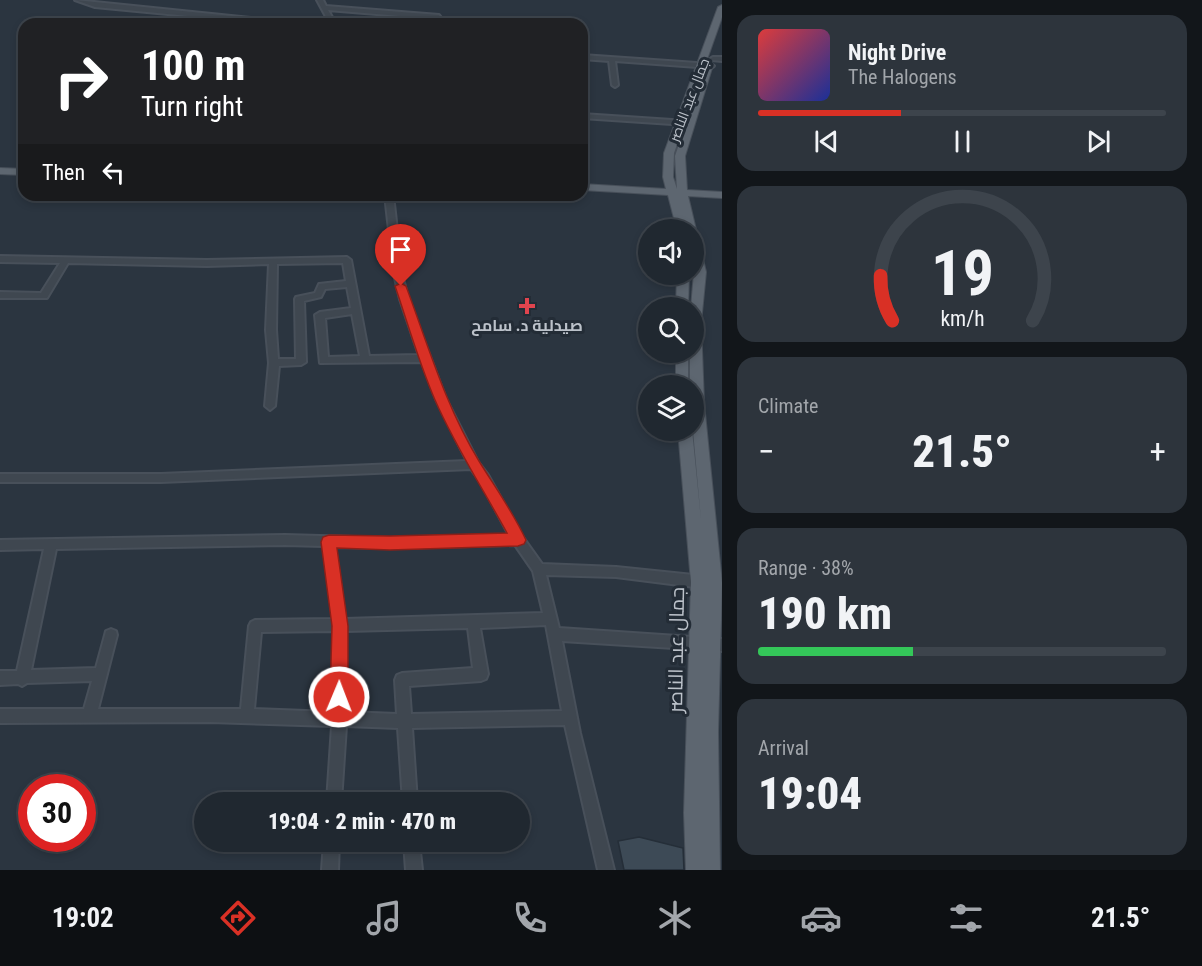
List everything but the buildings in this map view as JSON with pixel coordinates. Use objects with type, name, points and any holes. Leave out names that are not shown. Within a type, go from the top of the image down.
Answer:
[{"type":"main road","name":"جمال عبد الناصر","points":[[679,219],[668,177],[669,153],[679,122],[712,62],[722,7]]},
{"type":"main road","name":"جمال عبد الناصر","points":[[689,219],[682,192],[680,156],[722,31]]},
{"type":"main road","points":[[0,171],[18,172]]},
{"type":"main road","points":[[588,187],[722,195]]},
{"type":"main road","name":"جمال عبد الناصر","points":[[699,285],[695,323],[697,403],[711,644],[710,870]]},
{"type":"main road","name":"جمال عبد الناصر","points":[[687,441],[707,583]]},
{"type":"main road","name":"جمال عبد الناصر","points":[[696,870],[694,813],[711,644]]},
{"type":"street","points":[[78,0],[95,5],[228,18]]},
{"type":"street","points":[[320,0],[330,18]]},
{"type":"street","points":[[325,8],[440,18]]},
{"type":"street","points":[[588,57],[712,62]]},
{"type":"street","points":[[612,59],[615,85]]},
{"type":"street","points":[[588,116],[691,123]]},
{"type":"street","points":[[390,201],[398,274],[404,299],[441,399],[474,465],[484,478],[518,540],[539,569],[552,619],[570,718],[606,870]]},
{"type":"street","points":[[0,258],[65,261],[273,263],[347,260],[365,360]]},
{"type":"street","points":[[0,295],[44,296],[65,261]]},
{"type":"street","points":[[270,406],[274,363],[271,330],[273,263]]},
{"type":"street","points":[[274,363],[301,362],[299,299],[318,295],[322,286],[351,284]]},
{"type":"street","points":[[355,311],[320,315],[323,361],[425,358]]},
{"type":"street","points":[[0,478],[161,478],[474,465]]},
{"type":"street","points":[[0,545],[285,540],[390,543],[518,540]]},
{"type":"street","points":[[329,542],[340,626],[339,720],[335,792]]},
{"type":"street","points":[[22,679],[51,545]]},
{"type":"street","points":[[539,569],[616,573],[707,583]]},
{"type":"street","points":[[247,716],[255,626],[340,626],[552,619]]},
{"type":"street","points":[[410,792],[402,680],[481,674],[473,622]]},
{"type":"street","points":[[554,634],[711,644]]},
{"type":"street","points":[[89,716],[111,635]]},
{"type":"street","points":[[0,678],[22,679],[100,674]]},
{"type":"street","points":[[0,716],[247,716],[406,721],[570,718]]},
{"type":"street","points":[[330,870],[331,852]]},
{"type":"street","points":[[413,852],[414,870]]},
{"type":"place","name":"صيدلية د. سامح","points":[[527,306]]},
{"type":"route","points":[[339,697],[340,626],[329,542],[518,540],[484,478],[474,465],[441,399],[401,286]]}]
